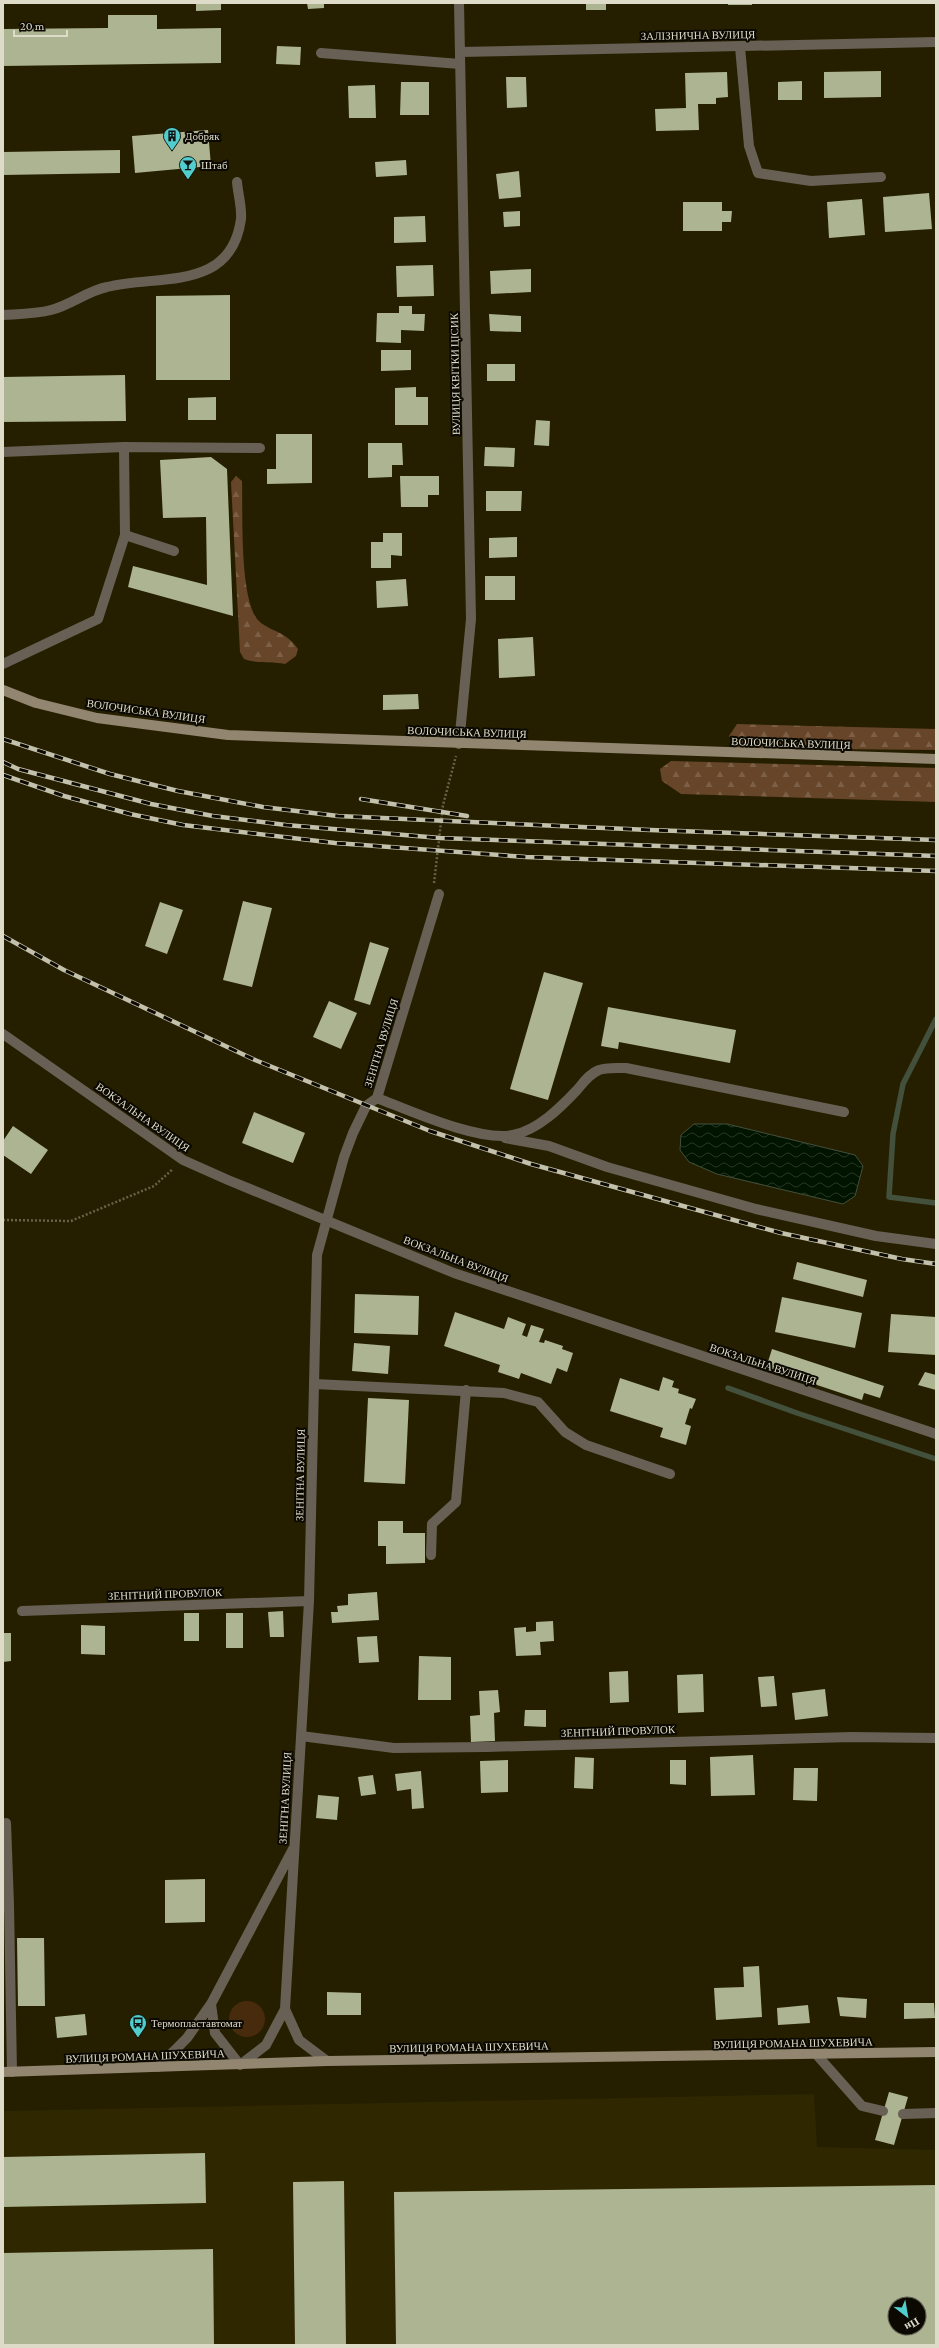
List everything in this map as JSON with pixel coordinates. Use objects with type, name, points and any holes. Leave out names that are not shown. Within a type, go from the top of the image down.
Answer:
[{"type":"main road","name":"ВОЛОЧИСЬКА ВУЛИЦЯ","points":[[3,690],[36,703],[97,718],[228,735],[936,759]]},
{"type":"main road","name":"ВУЛИЦЯ РОМАНА ШУХЕВИЧА","points":[[8,2072],[328,2061],[936,2052]]},
{"type":"street","name":"ВУЛИЦЯ КВІТКИ ЦІСИК","points":[[459,3],[471,619],[459,744]]},
{"type":"street","name":"ЗАЛІЗНИЧНА ВУЛИЦЯ","points":[[460,52],[936,42]]},
{"type":"street","points":[[740,46],[749,146],[758,173],[811,182],[881,178]]},
{"type":"street","points":[[321,53],[460,64]]},
{"type":"street","points":[[3,315],[51,310],[97,289],[127,282],[189,277],[209,270],[222,261],[236,241],[241,217],[237,182]]},
{"type":"street","points":[[3,664],[98,619],[125,535],[124,447]]},
{"type":"street","points":[[3,452],[124,447],[260,448]]},
{"type":"street","points":[[125,535],[174,551]]},
{"type":"street","name":"ЗЕНІТНА ВУЛИЦЯ","points":[[328,2061],[299,2040],[285,2009],[309,1602],[317,1254],[325,1220],[353,1133],[366,1106],[376,1098],[439,894]]},
{"type":"street","name":"ВОКЗАЛЬНА ВУЛИЦЯ","points":[[3,1034],[183,1160],[454,1273],[936,1434]]},
{"type":"street","points":[[492,1136],[514,1135],[544,1120],[556,1111],[590,1074],[601,1069],[626,1068],[844,1112]]},
{"type":"street","points":[[376,1098],[450,1125],[492,1136],[550,1146],[607,1167],[756,1210],[876,1236],[936,1244]]},
{"type":"street","points":[[314,1384],[504,1393],[538,1402],[565,1432],[586,1445],[670,1474]]},
{"type":"street","points":[[431,1555],[432,1524],[456,1502],[466,1390]]},
{"type":"street","name":"ЗЕНІТНИЙ ПРОВУЛОК","points":[[22,1611],[309,1602]]},
{"type":"street","name":"ЗЕНІТНИЙ ПРОВУЛОК","points":[[301,1736],[394,1748],[486,1747],[851,1737],[936,1738]]},
{"type":"street","points":[[6,1823],[8,2072]]},
{"type":"street","points":[[158,2067],[187,2038],[211,2004],[295,1845]]},
{"type":"street","points":[[211,2004],[215,2033],[240,2065],[266,2045],[285,2009]]},
{"type":"street","points":[[816,2054],[862,2106],[883,2112]]},
{"type":"street","points":[[903,2114],[936,2113]]},
{"type":"path","points":[[439,894],[434,886],[441,820],[459,744]]},
{"type":"path","points":[[3,1220],[71,1221],[154,1186],[183,1160]]},
{"type":"shaded area","points":[[247,2001],[257,2004],[262,2009],[265,2019],[262,2029],[257,2034],[247,2037],[237,2034],[232,2029],[229,2019],[232,2009],[237,2004]]},
{"type":"shaded area","points":[[814,2094],[817,2147],[936,2150],[936,2345],[3,2345],[3,2111]]},
{"type":"green space","points":[[236,476],[242,481],[243,555],[248,595],[253,611],[259,621],[263,625],[288,638],[298,649],[296,656],[285,664],[249,661],[244,659],[240,652],[231,482]]},
{"type":"green space","points":[[737,724],[936,729],[936,750],[735,748],[729,736]]},
{"type":"green space","points":[[671,761],[936,768],[936,802],[681,794],[662,781],[660,769]]},
{"type":"water","points":[[694,1124],[727,1124],[855,1155],[863,1166],[855,1196],[843,1204],[717,1174],[689,1162],[680,1150],[681,1135]]},
{"type":"building","points":[[196,3],[221,3],[221,10],[196,11]]},
{"type":"building","points":[[307,3],[324,3],[324,8],[308,9]]},
{"type":"building","points":[[586,3],[606,3],[606,10],[586,10]]},
{"type":"building","points":[[728,3],[752,3],[752,5],[728,5]]},
{"type":"building","points":[[108,15],[157,15],[157,29],[221,28],[221,63],[3,66],[3,29],[108,28]]},
{"type":"building","points":[[277,46],[301,47],[300,65],[276,64]]},
{"type":"building","points":[[881,71],[881,97],[824,98],[824,72]]},
{"type":"building","points":[[727,72],[728,97],[716,98],[716,104],[698,104],[699,130],[656,131],[655,109],[686,108],[685,73]]},
{"type":"building","points":[[506,77],[526,77],[527,107],[507,108]]},
{"type":"building","points":[[802,81],[802,100],[778,100],[778,82]]},
{"type":"building","points":[[401,82],[429,82],[429,115],[400,115]]},
{"type":"building","points":[[375,85],[376,118],[349,118],[348,86]]},
{"type":"building","name":"Добряк","points":[[208,130],[211,166],[135,173],[132,136]]},
{"type":"building","points":[[120,150],[120,173],[3,175],[3,152]]},
{"type":"building","points":[[406,160],[407,175],[376,177],[375,162]]},
{"type":"building","points":[[519,171],[521,197],[499,199],[496,174]]},
{"type":"building","points":[[929,193],[932,229],[885,232],[883,197]]},
{"type":"building","points":[[862,199],[865,235],[829,238],[827,202]]},
{"type":"building","points":[[683,202],[722,202],[722,211],[732,211],[731,222],[722,222],[722,231],[683,231]]},
{"type":"building","points":[[520,211],[520,226],[504,227],[503,212]]},
{"type":"building","points":[[425,216],[426,242],[394,243],[394,217]]},
{"type":"building","points":[[433,265],[434,296],[397,297],[396,266]]},
{"type":"building","points":[[531,269],[531,292],[491,294],[490,271]]},
{"type":"building","points":[[230,295],[230,380],[156,380],[156,296]]},
{"type":"building","points":[[399,306],[412,306],[412,314],[425,314],[424,331],[401,330],[401,343],[376,342],[377,313],[399,313]]},
{"type":"building","points":[[489,314],[521,316],[521,332],[490,331]]},
{"type":"building","points":[[381,350],[411,350],[411,370],[381,371]]},
{"type":"building","points":[[487,364],[515,364],[515,381],[487,381]]},
{"type":"building","points":[[125,375],[126,421],[3,422],[3,377]]},
{"type":"building","points":[[416,387],[416,397],[428,397],[428,425],[395,425],[395,388]]},
{"type":"building","points":[[216,397],[216,420],[188,420],[188,398]]},
{"type":"building","points":[[536,420],[550,421],[549,446],[534,445]]},
{"type":"building","points":[[276,434],[312,434],[312,483],[267,484],[267,469],[276,469]]},
{"type":"building","points":[[368,443],[402,443],[403,465],[392,465],[392,477],[368,478]]},
{"type":"building","points":[[485,447],[515,448],[514,467],[484,466]]},
{"type":"building","points":[[211,457],[227,469],[233,616],[128,587],[133,566],[207,585],[206,517],[163,518],[160,460]]},
{"type":"building","points":[[400,476],[439,476],[439,495],[428,495],[428,507],[401,507]]},
{"type":"building","points":[[486,491],[522,491],[521,511],[486,511]]},
{"type":"building","points":[[383,533],[402,533],[402,556],[391,555],[391,568],[371,568],[371,542],[383,542]]},
{"type":"building","points":[[517,537],[517,557],[489,558],[489,538]]},
{"type":"building","points":[[485,576],[515,576],[515,600],[485,600]]},
{"type":"building","points":[[406,579],[408,606],[377,608],[376,581]]},
{"type":"building","points":[[533,637],[535,676],[499,678],[498,639]]},
{"type":"building","points":[[418,694],[419,709],[383,710],[383,695]]},
{"type":"building","points":[[243,901],[272,908],[252,987],[223,980]]},
{"type":"building","points":[[160,902],[183,910],[167,954],[145,946]]},
{"type":"building","points":[[370,942],[389,948],[370,1005],[354,1000]]},
{"type":"building","points":[[544,972],[583,983],[548,1100],[510,1089]]},
{"type":"building","points":[[329,1001],[357,1013],[341,1049],[313,1037]]},
{"type":"building","points":[[608,1007],[736,1030],[730,1063],[619,1042],[618,1049],[601,1046]]},
{"type":"building","points":[[254,1112],[305,1133],[293,1163],[242,1143]]},
{"type":"building","points":[[13,1126],[48,1150],[31,1174],[3,1155],[3,1141]]},
{"type":"building","points":[[797,1262],[867,1280],[863,1297],[793,1279]]},
{"type":"building","points":[[355,1294],[419,1296],[418,1335],[354,1333]]},
{"type":"building","points":[[782,1297],[862,1313],[855,1348],[775,1332]]},
{"type":"building","points":[[455,1312],[504,1329],[508,1317],[526,1324],[522,1335],[527,1337],[531,1325],[544,1329],[539,1342],[544,1343],[545,1340],[563,1346],[562,1349],[573,1353],[567,1372],[557,1368],[551,1384],[521,1373],[519,1379],[498,1372],[500,1365],[444,1346]]},
{"type":"building","points":[[891,1314],[936,1317],[936,1355],[888,1352]]},
{"type":"building","points":[[354,1343],[390,1346],[388,1374],[352,1371]]},
{"type":"building","points":[[772,1349],[884,1386],[880,1398],[864,1393],[862,1400],[766,1368]]},
{"type":"building","points":[[925,1372],[936,1375],[936,1390],[918,1385]]},
{"type":"building","points":[[663,1377],[674,1381],[672,1387],[679,1389],[678,1393],[696,1399],[692,1409],[690,1408],[685,1424],[691,1426],[686,1445],[660,1437],[663,1428],[610,1411],[620,1378],[659,1391]]},
{"type":"building","points":[[368,1398],[409,1400],[405,1484],[364,1482]]},
{"type":"building","points":[[378,1521],[403,1521],[403,1533],[425,1533],[425,1563],[386,1564],[386,1546],[378,1546]]},
{"type":"building","points":[[377,1592],[379,1620],[332,1623],[331,1612],[338,1612],[337,1606],[348,1605],[348,1594]]},
{"type":"building","points":[[283,1611],[284,1637],[270,1637],[268,1612]]},
{"type":"building","points":[[184,1613],[199,1613],[199,1641],[184,1641]]},
{"type":"building","points":[[226,1613],[243,1613],[243,1648],[226,1648]]},
{"type":"building","points":[[553,1621],[554,1641],[540,1642],[541,1655],[516,1656],[514,1628],[526,1627],[526,1632],[536,1631],[536,1622]]},
{"type":"building","points":[[81,1625],[105,1626],[105,1655],[81,1654]]},
{"type":"building","points":[[3,1633],[11,1633],[11,1661],[3,1662]]},
{"type":"building","points":[[377,1636],[379,1662],[359,1663],[357,1637]]},
{"type":"building","points":[[419,1656],[451,1657],[451,1700],[418,1700]]},
{"type":"building","points":[[628,1671],[629,1702],[610,1703],[609,1672]]},
{"type":"building","points":[[703,1674],[704,1712],[678,1713],[677,1675]]},
{"type":"building","points":[[774,1676],[777,1706],[761,1707],[758,1677]]},
{"type":"building","points":[[825,1689],[828,1716],[795,1720],[792,1693]]},
{"type":"building","points":[[498,1690],[500,1712],[494,1713],[495,1741],[471,1742],[470,1716],[480,1715],[479,1691]]},
{"type":"building","points":[[525,1710],[546,1710],[546,1727],[524,1726]]},
{"type":"building","points":[[753,1755],[755,1795],[711,1796],[710,1757]]},
{"type":"building","points":[[575,1757],[594,1758],[593,1789],[574,1788]]},
{"type":"building","points":[[508,1760],[508,1792],[481,1793],[480,1761]]},
{"type":"building","points":[[670,1760],[686,1760],[686,1785],[670,1784]]},
{"type":"building","points":[[794,1768],[818,1768],[817,1801],[793,1800]]},
{"type":"building","points":[[421,1771],[424,1808],[412,1809],[411,1789],[397,1791],[395,1774]]},
{"type":"building","points":[[373,1775],[376,1794],[361,1796],[358,1777]]},
{"type":"building","points":[[318,1795],[339,1797],[337,1820],[316,1818]]},
{"type":"building","points":[[205,1879],[205,1922],[165,1923],[165,1880]]},
{"type":"building","points":[[17,1938],[44,1938],[45,2006],[18,2006]]},
{"type":"building","points":[[759,1966],[762,2017],[716,2020],[714,1988],[744,1987],[743,1967]]},
{"type":"building","points":[[327,1992],[361,1993],[361,2015],[327,2015]]},
{"type":"building","points":[[837,1997],[867,1999],[866,2018],[840,2016]]},
{"type":"building","points":[[904,2003],[934,2003],[935,2018],[904,2019]]},
{"type":"building","points":[[808,2005],[810,2023],[778,2025],[777,2008]]},
{"type":"building","points":[[85,2014],[87,2035],[57,2038],[55,2017]]},
{"type":"building","points":[[889,2092],[908,2097],[894,2145],[875,2140]]},
{"type":"building","points":[[205,2153],[206,2203],[3,2207],[3,2157]]},
{"type":"building","points":[[344,2181],[346,2345],[295,2345],[293,2182]]},
{"type":"building","points":[[936,2185],[936,2345],[396,2345],[394,2192]]},
{"type":"building","points":[[213,2249],[214,2345],[3,2345],[3,2253]]},
{"type":"waterway","points":[[936,1019],[903,1084],[893,1134],[889,1197],[936,1203]]},
{"type":"waterway","points":[[728,1388],[797,1413],[936,1459]]},
{"type":"railway","points":[[3,739],[110,774],[178,791],[263,807],[338,816],[650,830],[936,840]]},
{"type":"railway","points":[[3,762],[18,769],[151,804],[213,816],[286,825],[440,838],[936,856]]},
{"type":"railway","points":[[3,775],[64,796],[130,814],[183,825],[335,843],[526,857],[936,871]]},
{"type":"railway","points":[[361,799],[467,816]]},
{"type":"railway","points":[[3,936],[64,970],[255,1060],[430,1131],[531,1164],[781,1233],[902,1259],[936,1264]]},
{"type":"place","name":"Добряк","points":[[172,151]]},
{"type":"place","name":"Штаб","points":[[188,180]]},
{"type":"place","name":"Термопластавтомат","points":[[138,2038]]}]
